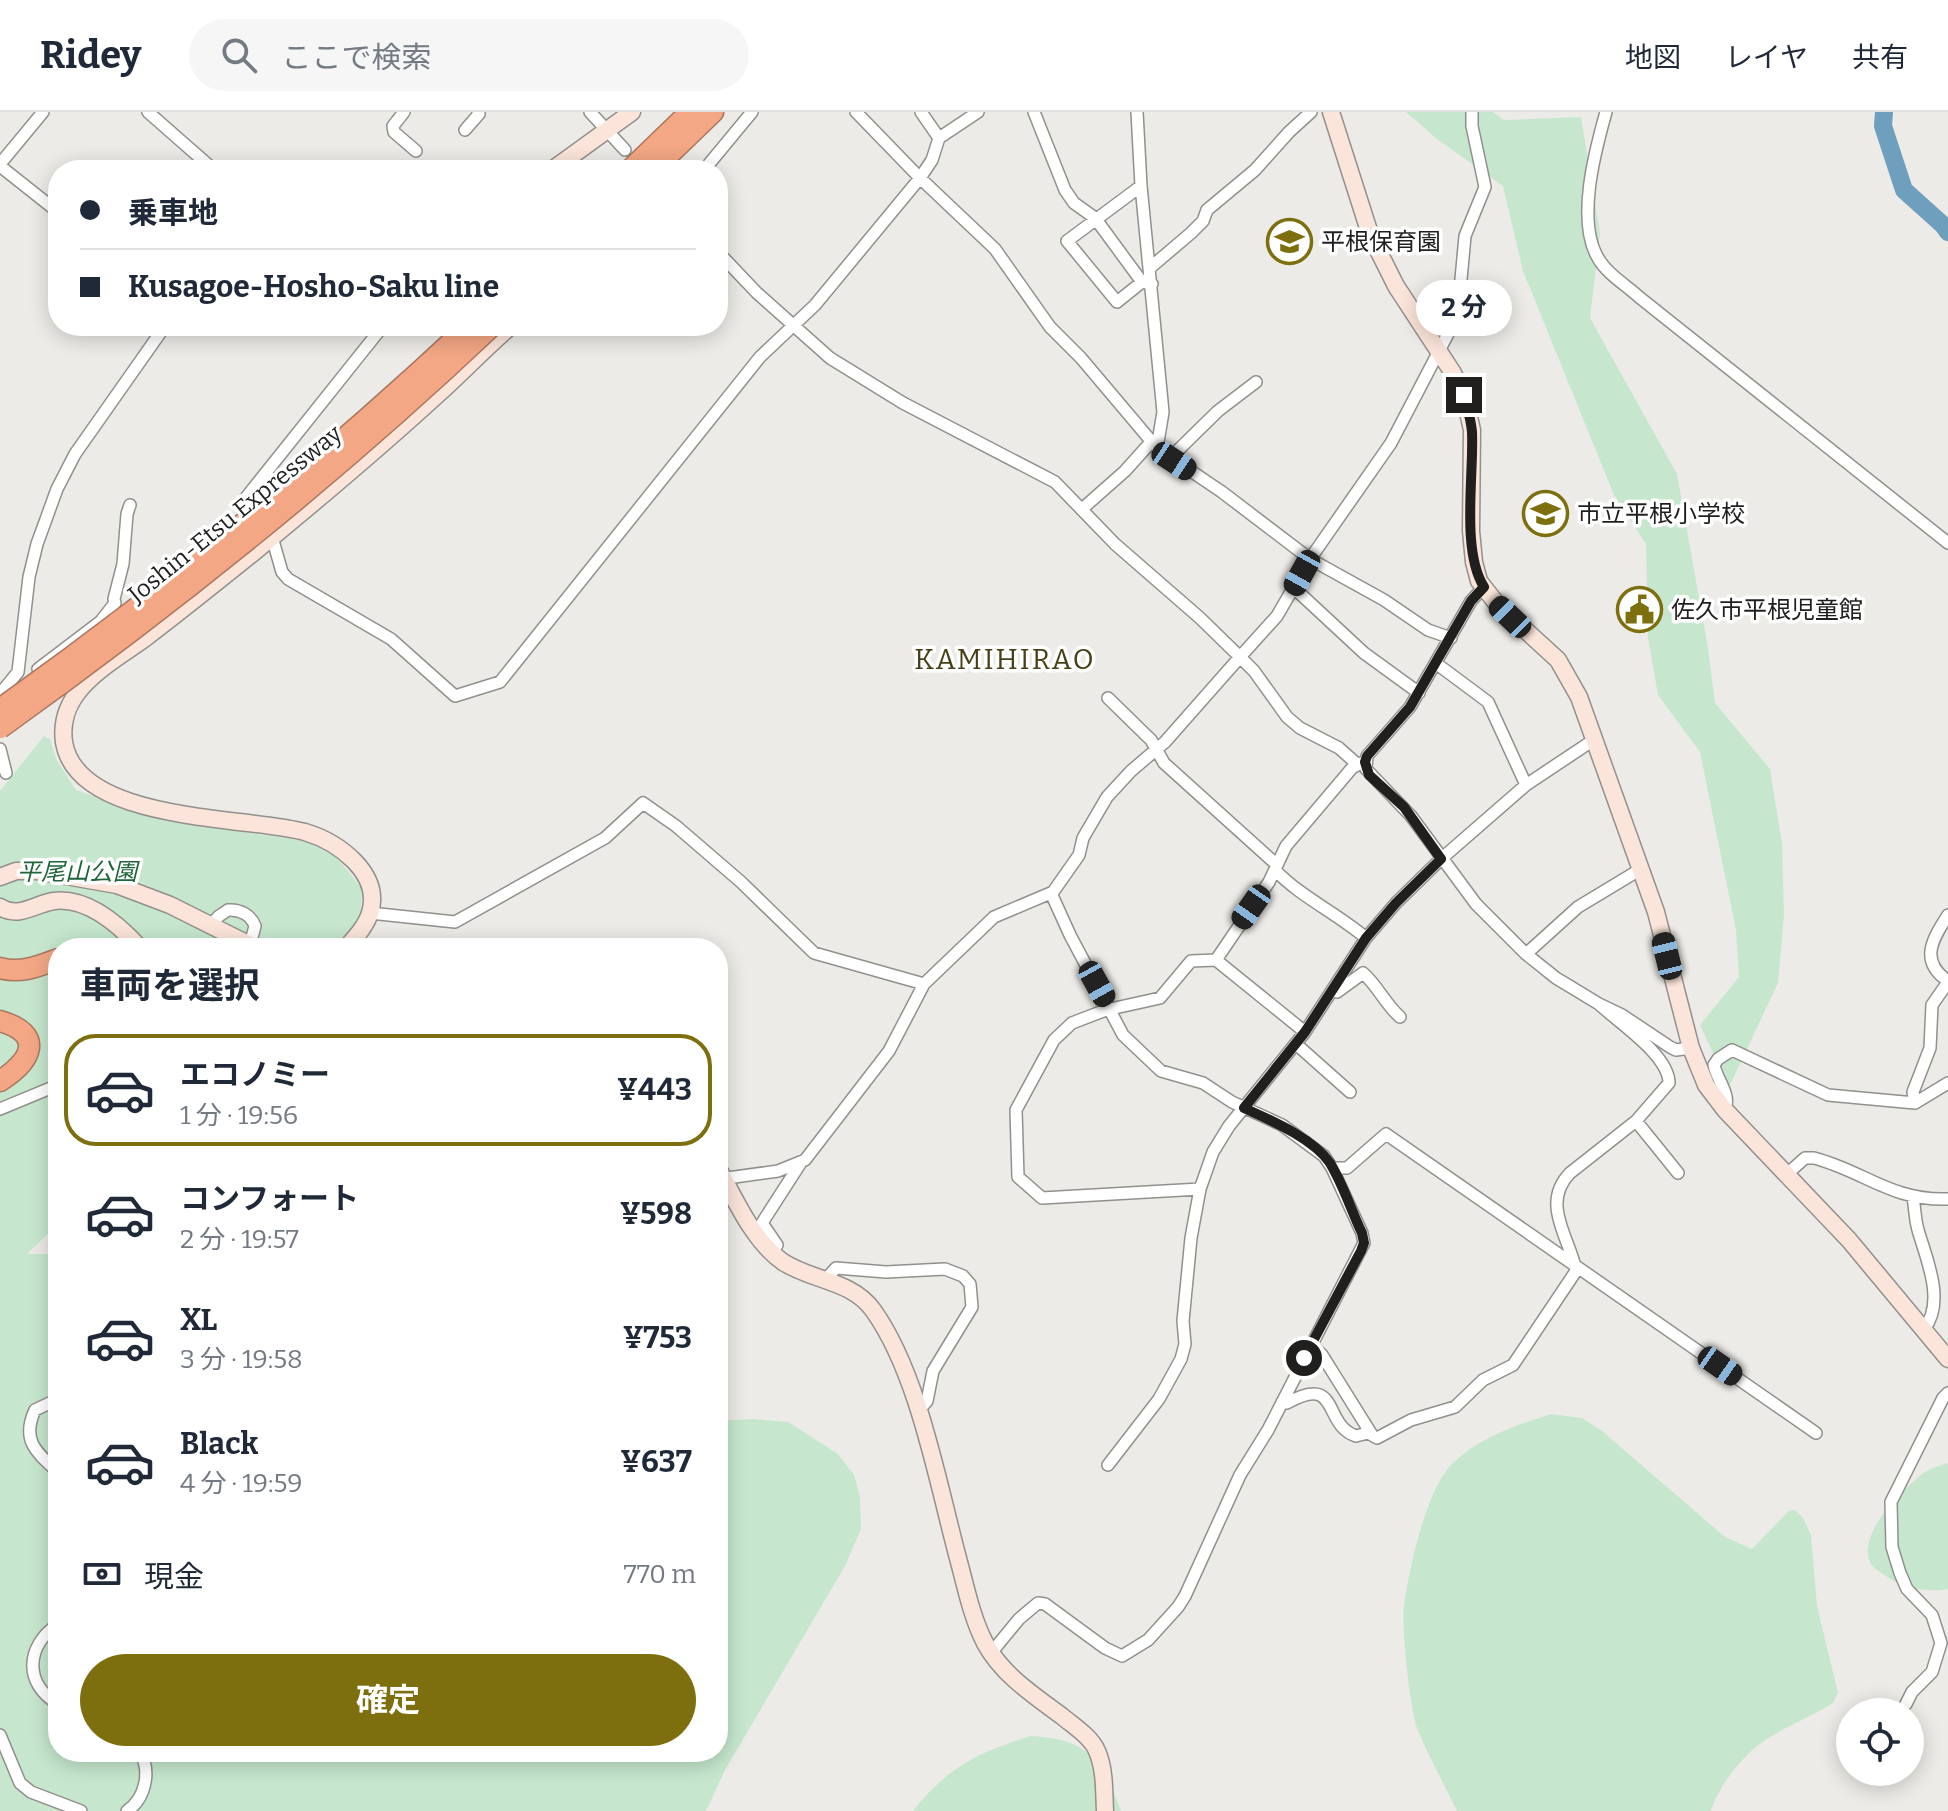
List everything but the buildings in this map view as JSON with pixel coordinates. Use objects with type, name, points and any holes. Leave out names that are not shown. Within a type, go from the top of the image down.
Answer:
[{"type":"highway","points":[[628,160],[690,112]]},
{"type":"highway","points":[[663,160],[713,112]]},
{"type":"highway","name":"Joshin-Etsu Expressway","points":[[0,709],[134,610],[278,494],[458,336]]},
{"type":"highway","name":"Joshin-Etsu Expressway","points":[[0,728],[132,631],[290,505],[481,336]]},
{"type":"highway","points":[[0,968],[10,971],[27,969],[48,962]]},
{"type":"highway","points":[[0,1021],[20,1029],[29,1038],[30,1050],[20,1065],[0,1081]]},
{"type":"street","points":[[43,112],[0,165],[48,204]]},
{"type":"street","points":[[148,112],[203,160]]},
{"type":"street","points":[[404,112],[393,126],[394,132],[416,151]]},
{"type":"street","points":[[465,130],[478,112]]},
{"type":"street","points":[[590,112],[628,160]]},
{"type":"street","points":[[567,160],[632,112]]},
{"type":"street","points":[[712,160],[752,112]]},
{"type":"street","points":[[856,112],[995,249],[1050,327],[1081,358],[1154,445],[1310,559],[1384,600],[1428,630],[1451,638]]},
{"type":"street","points":[[921,112],[939,138]]},
{"type":"street","points":[[375,336],[240,505],[272,537],[282,572],[288,579],[391,639],[455,696],[500,682],[760,357],[795,327],[920,178],[932,160],[939,138],[978,112]]},
{"type":"street","points":[[1034,112],[1065,190],[1074,203],[1095,218],[1147,283]]},
{"type":"street","points":[[1082,509],[1154,445],[1163,412],[1147,283],[1151,267],[1141,186],[1137,112]]},
{"type":"street","points":[[1151,267],[1191,233],[1203,221],[1207,210],[1255,170],[1311,112]]},
{"type":"street","points":[[1331,112],[1370,234],[1396,286],[1458,384],[1469,413],[1472,430],[1473,550],[1477,573],[1497,604],[1564,668],[1579,697],[1656,912],[1691,1048],[1706,1085],[1725,1110],[1849,1240],[1948,1359]]},
{"type":"street","points":[[772,1252],[777,1245],[762,1223],[800,1164],[889,1051],[924,984],[994,917],[1051,893],[1079,855],[1083,838],[1107,797],[1156,749],[1277,616],[1310,559],[1391,443],[1439,354],[1456,313],[1467,228],[1485,187],[1472,112]]},
{"type":"street","points":[[1606,112],[1588,215],[1594,249],[1600,262],[1639,297],[1948,543]]},
{"type":"street","points":[[1141,186],[1067,241],[1117,302],[1147,283]]},
{"type":"street","points":[[728,262],[830,358],[866,382],[1055,482],[1115,544],[1200,618],[1254,671],[1287,717],[1300,728],[1361,763],[1369,775],[1404,807],[1476,904],[1526,954],[1556,978],[1622,1015],[1673,1049],[1691,1048]]},
{"type":"street","points":[[0,696],[18,672],[29,577],[57,489],[75,454],[158,336]]},
{"type":"street","points":[[355,938],[370,913],[371,894],[366,877],[355,861],[329,842],[294,830],[190,817],[126,799],[86,779],[70,761],[64,745],[65,714],[88,681],[272,537],[435,397],[500,336]]},
{"type":"street","points":[[1170,458],[1218,411],[1256,382]]},
{"type":"street","points":[[0,696],[101,621],[115,603],[130,505]]},
{"type":"street","points":[[1216,960],[1302,824],[1410,707],[1471,601],[1484,587]]},
{"type":"street","points":[[1294,588],[1364,653],[1419,693]]},
{"type":"street","points":[[1437,664],[1488,702],[1526,785]]},
{"type":"street","points":[[1108,698],[1151,740],[1164,763],[1304,896],[1332,912],[1366,938]]},
{"type":"street","points":[[1108,1465],[1159,1399],[1181,1359],[1185,1344],[1183,1321],[1191,1238],[1200,1189],[1213,1152],[1305,1032],[1366,938],[1396,903],[1526,785],[1595,739]]},
{"type":"street","points":[[0,749],[6,773]]},
{"type":"street","points":[[370,913],[455,922],[605,838],[643,803],[676,826],[741,882],[814,953],[924,984]]},
{"type":"street","points":[[1526,954],[1578,907],[1641,869]]},
{"type":"street","points":[[1,875],[37,871],[117,885],[145,894],[237,938]]},
{"type":"street","points":[[991,1653],[1019,1619],[1038,1603],[1045,1604],[1116,1655],[1128,1654],[1148,1640],[1185,1596],[1240,1475],[1282,1402],[1364,1243],[1324,1156],[1282,1125],[1244,1108],[1203,1083],[1161,1071],[1123,1035],[1051,893]]},
{"type":"street","points":[[0,907],[14,913],[56,901],[74,903],[92,909],[129,938]]},
{"type":"street","points":[[211,925],[228,910],[243,913],[255,926],[254,938]]},
{"type":"street","points":[[1915,1103],[1913,1092],[1930,1048],[1932,1005],[1948,982],[1934,970],[1930,955],[1933,940],[1948,915]]},
{"type":"street","points":[[1200,1189],[1042,1198],[1018,1177],[1016,1110],[1035,1070],[1062,1031],[1072,1023],[1111,1009],[1160,998],[1191,961],[1216,960],[1305,1032]]},
{"type":"street","points":[[1332,994],[1363,973],[1375,983],[1389,1007],[1400,1017]]},
{"type":"street","points":[[1282,1402],[1287,1403],[1308,1394],[1320,1395],[1329,1402],[1347,1432],[1356,1436],[1368,1433],[1377,1438],[1411,1420],[1455,1407],[1483,1380],[1513,1365],[1575,1276],[1575,1265],[1558,1219],[1556,1202],[1559,1190],[1570,1173],[1636,1121],[1669,1083],[1668,1071],[1661,1059],[1599,1004]]},
{"type":"street","points":[[1296,1044],[1350,1092]]},
{"type":"street","points":[[1725,1110],[1727,1095],[1714,1065],[1732,1050],[1828,1095],[1915,1103],[1948,1083]]},
{"type":"street","points":[[0,1109],[48,1089]]},
{"type":"street","points":[[1636,1121],[1678,1173]]},
{"type":"street","points":[[1332,1168],[1347,1168],[1386,1134],[1816,1433]]},
{"type":"street","points":[[1787,1174],[1805,1158],[1814,1158],[1913,1198],[1948,1199]]},
{"type":"street","points":[[728,1174],[778,1171],[800,1164]]},
{"type":"street","points":[[728,1188],[755,1233],[772,1252],[792,1267],[858,1295],[870,1306],[889,1336],[918,1411],[973,1612],[991,1653],[1009,1674],[1096,1747],[1103,1774],[1105,1811]]},
{"type":"street","points":[[1913,1198],[1932,1288],[1932,1311],[1924,1329]]},
{"type":"street","points":[[826,1279],[836,1268],[886,1272],[945,1269],[963,1276],[970,1284],[972,1307],[940,1357],[933,1371],[927,1401],[918,1411]]},
{"type":"street","points":[[1311,1344],[1322,1355],[1372,1435]]},
{"type":"street","points":[[1909,1698],[1932,1672],[1941,1643],[1932,1615],[1907,1589],[1900,1573],[1892,1547],[1891,1502],[1948,1393]]},
{"type":"street","points":[[48,1404],[35,1410],[28,1424],[31,1442],[48,1461]]},
{"type":"street","points":[[48,1633],[37,1643],[33,1658],[33,1673],[39,1687],[48,1695]]},
{"type":"street","points":[[0,1736],[20,1783],[31,1792],[81,1811]]},
{"type":"street","points":[[127,1811],[144,1790],[147,1773],[143,1762]]},
{"type":"green space","points":[[1406,112],[1493,112],[1504,120],[1581,117],[1600,233],[1590,318],[1677,474],[1715,703],[1770,769],[1782,844],[1784,915],[1778,983],[1729,1087],[1700,1025],[1739,977],[1736,930],[1700,752],[1658,695],[1648,638],[1646,544],[1614,495],[1523,271],[1503,186],[1437,139]]},
{"type":"green space","name":"平尾山公園","points":[[44,736],[50,739],[56,759],[76,790],[166,821],[306,841],[336,857],[362,888],[361,918],[345,938],[48,938],[48,1234],[27,1254],[48,1254],[48,1762],[728,1762],[728,1420],[788,1422],[838,1454],[854,1475],[860,1497],[861,1529],[845,1566],[725,1770],[706,1811],[0,1811],[0,791]]},
{"type":"green space","points":[[1551,1414],[1582,1418],[1602,1431],[1725,1537],[1752,1549],[1789,1511],[1795,1510],[1803,1518],[1811,1535],[1817,1606],[1838,1693],[1833,1703],[1778,1732],[1752,1751],[1727,1779],[1711,1811],[1457,1811],[1417,1728],[1407,1668],[1404,1606],[1415,1551],[1435,1491],[1453,1463],[1475,1446],[1512,1427]]},
{"type":"green space","points":[[1948,1463],[1948,1589],[1910,1588],[1881,1573],[1871,1564],[1868,1550],[1870,1538],[1885,1512],[1906,1489],[1925,1472]]},
{"type":"green space","points":[[1030,1736],[1066,1741],[1090,1755],[1107,1778],[1121,1811],[913,1811],[939,1783],[965,1763]]},
{"type":"waterway","points":[[1884,112],[1883,126],[1904,190],[1948,232]]},
{"type":"place","name":"平根保育園","points":[[1290,242]]},
{"type":"place","name":"市立平根小学校","points":[[1546,514]]},
{"type":"place","name":"佐久市平根児童館","points":[[1640,610]]},
{"type":"district","name":"KAMIHIRAO","points":[[1005,659]]},
{"type":"route","points":[[1304,1358],[1361,1251],[1364,1243],[1362,1233],[1324,1156],[1282,1125],[1244,1108],[1305,1032],[1366,938],[1441,859],[1404,807],[1369,775],[1365,762],[1410,707],[1471,601],[1484,587],[1479,581],[1474,562],[1471,531],[1472,430],[1464,395]]}]
